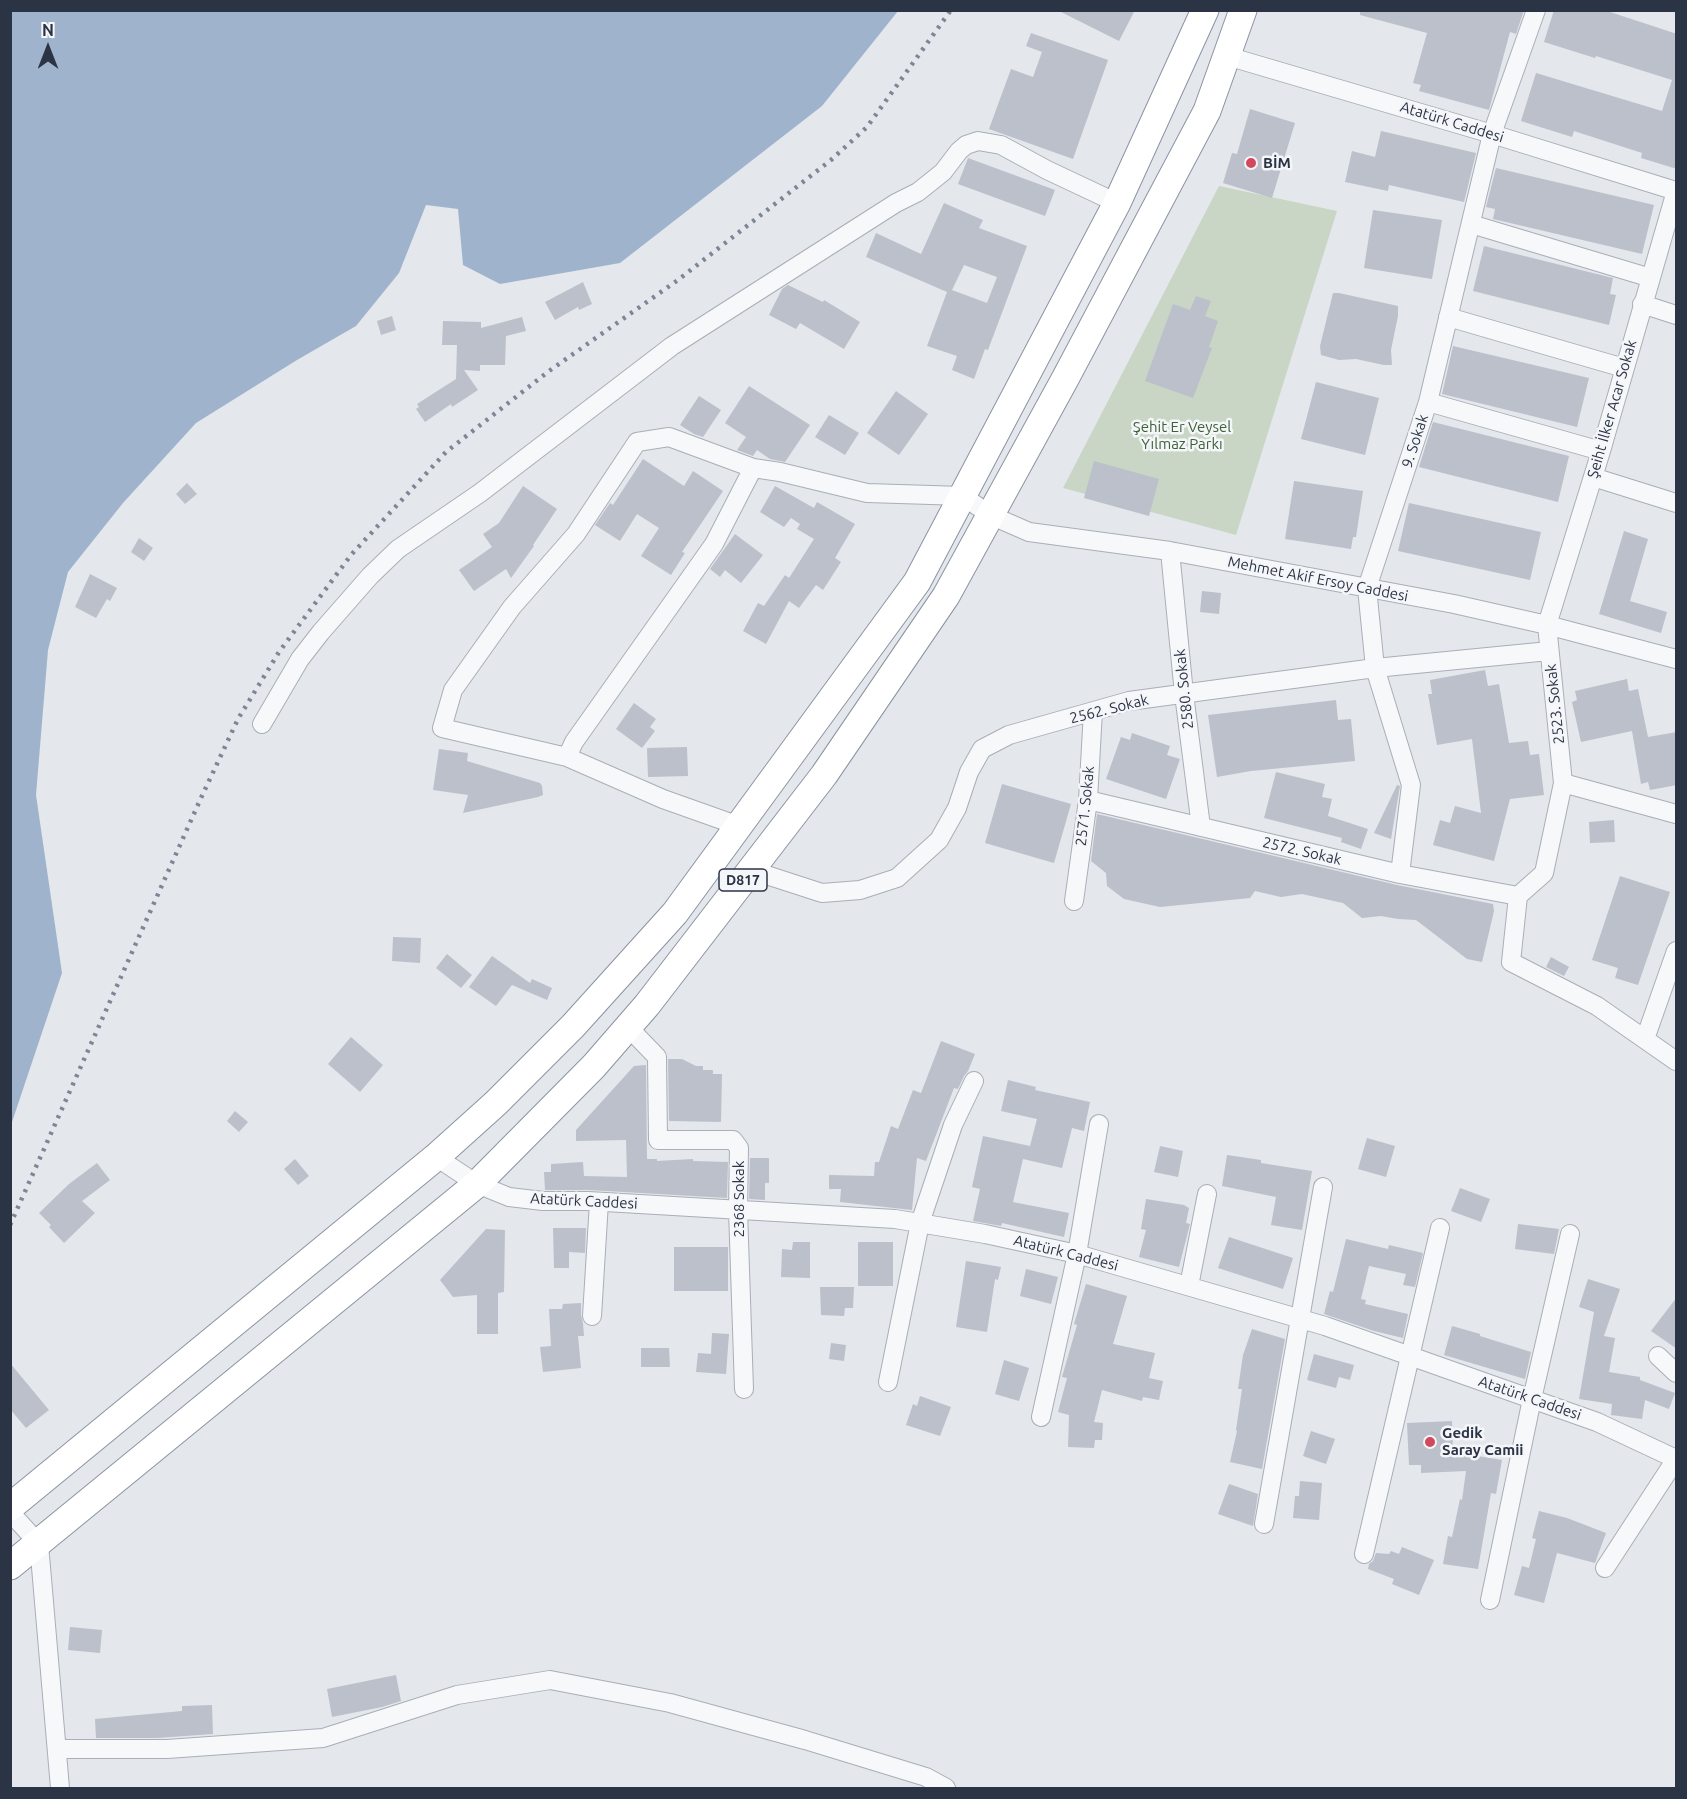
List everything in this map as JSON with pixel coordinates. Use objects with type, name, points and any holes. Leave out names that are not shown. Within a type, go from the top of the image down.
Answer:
[{"type":"highway","name":"D817","points":[[10,1507],[436,1157],[496,1103],[573,1026],[675,913],[917,582],[1117,203],[1205,10]]},
{"type":"highway","name":"D817","points":[[10,1566],[477,1184],[594,1066],[628,1027],[824,774],[945,596],[1071,369],[1207,111],[1243,10]]},
{"type":"street","name":"9. Sokak","points":[[1400,874],[1410,785],[1375,668],[1366,588],[1428,402],[1492,134],[1536,10]]},
{"type":"street","name":"Atatürk Caddesi","points":[[1227,56],[1676,191]]},
{"type":"street","points":[[262,724],[300,659],[356,591],[398,549],[480,492],[672,346],[896,203],[918,192],[943,172],[966,145],[986,141],[1001,146],[1117,203]]},
{"type":"street","name":"Şeiht İlker Acar Sokak","points":[[1547,626],[1601,451],[1676,191]]},
{"type":"street","points":[[1471,224],[1652,278]]},
{"type":"street","points":[[1642,304],[1677,315]]},
{"type":"street","points":[[1448,317],[1624,368]]},
{"type":"street","points":[[1428,402],[1601,451]]},
{"type":"street","points":[[739,826],[663,799],[567,757],[441,728],[453,690],[512,607],[576,534],[637,442],[669,437],[753,468],[867,492],[963,496]]},
{"type":"street","points":[[567,757],[574,742],[714,544],[753,468]]},
{"type":"street","points":[[1593,477],[1677,503]]},
{"type":"street","name":"Mehmet Akif Ersoy Caddesi","points":[[963,496],[990,515],[1029,532],[1170,551],[1454,604],[1677,659]]},
{"type":"street","name":"2580. Sokak","points":[[1170,551],[1184,694],[1202,827]]},
{"type":"street","name":"2523. Sokak","points":[[1518,896],[1544,873],[1563,783],[1547,626]]},
{"type":"street","name":"2562. Sokak","points":[[751,870],[822,893],[860,890],[897,878],[939,840],[957,808],[969,772],[982,749],[1009,735],[1129,701],[1375,668],[1549,651]]},
{"type":"street","name":"2571. Sokak","points":[[1074,901],[1088,800],[1093,711]]},
{"type":"street","points":[[1563,783],[1677,814]]},
{"type":"street","name":"2572. Sokak","points":[[1088,800],[1400,874],[1518,896]]},
{"type":"street","points":[[1518,896],[1511,962],[1598,1006],[1677,1060]]},
{"type":"street","points":[[1645,1039],[1677,951]]},
{"type":"street","name":"2368 Sokak","points":[[628,1027],[657,1056],[658,1140],[733,1140],[739,1148],[738,1210],[744,1389]]},
{"type":"street","points":[[888,1382],[920,1223],[953,1125],[974,1081]]},
{"type":"street","points":[[1041,1417],[1077,1254],[1099,1124]]},
{"type":"street","name":"Atatürk Caddesi","points":[[436,1157],[477,1184],[509,1197],[543,1201],[599,1202],[895,1219],[985,1234],[1077,1254],[1301,1319],[1598,1422],[1676,1459]]},
{"type":"street","points":[[1264,1524],[1323,1187]]},
{"type":"street","points":[[1189,1286],[1207,1194]]},
{"type":"street","points":[[592,1316],[599,1202]]},
{"type":"street","points":[[1364,1554],[1440,1228]]},
{"type":"street","points":[[1490,1600],[1532,1399],[1570,1234]]},
{"type":"street","points":[[1658,1356],[1677,1373]]},
{"type":"street","points":[[1605,1568],[1676,1459]]},
{"type":"street","points":[[10,1512],[39,1544],[60,1788]]},
{"type":"street","points":[[57,1749],[167,1749],[322,1738],[458,1695],[550,1680],[670,1703],[805,1740],[926,1777],[946,1788]]},
{"type":"green space","name":"Şehit Er Veysel Yılmaz Parkı","points":[[1219,186],[1337,211],[1236,535],[1063,488]]},
{"type":"water","points":[[11,10],[898,11],[822,106],[620,263],[500,284],[463,265],[458,209],[426,205],[399,273],[356,326],[196,423],[123,503],[68,572],[48,650],[36,795],[62,973],[11,1125]]},
{"type":"building","points":[[1057,10],[1135,10],[1119,41]]},
{"type":"building","points":[[1360,10],[1524,10],[1516,34],[1510,32],[1489,110],[1419,91],[1421,85],[1413,83],[1427,33],[1360,15]]},
{"type":"building","points":[[1554,10],[1604,10],[1677,34],[1677,169],[1641,158],[1642,153],[1574,131],[1572,137],[1521,121],[1536,73],[1662,111],[1672,80],[1544,42]]},
{"type":"building","points":[[1031,33],[1108,60],[1073,159],[989,129],[1011,69],[1033,77],[1042,52],[1026,46]]},
{"type":"building","points":[[1250,109],[1295,123],[1272,198],[1223,183],[1232,153],[1237,154]]},
{"type":"building","points":[[1381,131],[1476,153],[1464,202],[1389,185],[1388,191],[1345,182],[1352,151],[1375,157]]},
{"type":"building","points":[[968,158],[1055,190],[1045,216],[958,184]]},
{"type":"building","points":[[1496,168],[1654,205],[1642,254],[1493,219],[1495,209],[1486,207]]},
{"type":"building","points":[[944,203],[983,220],[979,228],[1027,246],[988,350],[985,349],[974,379],[952,370],[957,356],[927,346],[947,292],[866,257],[876,233],[921,254]],"holes":[[[964,265],[997,277],[987,303],[952,290]]]},
{"type":"building","points":[[1373,210],[1442,220],[1432,279],[1364,268]]},
{"type":"building","points":[[1484,246],[1613,278],[1610,294],[1616,295],[1609,325],[1473,291]]},
{"type":"building","points":[[583,282],[592,304],[579,310],[578,307],[555,320],[545,302]]},
{"type":"building","points":[[788,285],[823,302],[824,300],[860,322],[844,349],[800,323],[796,329],[769,315],[782,289]]},
{"type":"building","points":[[1333,293],[1398,306],[1391,350],[1392,365],[1356,359],[1339,360],[1321,355],[1320,346]]},
{"type":"building","points":[[1196,296],[1211,301],[1205,316],[1218,321],[1209,347],[1212,348],[1193,398],[1145,381],[1173,304],[1190,310]]},
{"type":"building","points":[[392,316],[396,330],[381,335],[377,321]]},
{"type":"building","points":[[522,317],[526,331],[506,336],[505,365],[480,365],[480,371],[464,370],[478,390],[452,407],[451,404],[425,422],[416,409],[419,407],[417,404],[456,379],[457,345],[442,345],[443,321],[481,322],[481,328]]},
{"type":"building","points":[[1453,346],[1589,378],[1577,427],[1442,394]]},
{"type":"building","points":[[1316,382],[1379,398],[1365,455],[1301,439]]},
{"type":"building","points":[[749,386],[810,425],[785,462],[770,459],[757,450],[753,456],[737,450],[746,437],[725,423]]},
{"type":"building","points":[[896,391],[928,414],[899,455],[867,433]]},
{"type":"building","points":[[699,396],[721,410],[703,437],[680,425]]},
{"type":"building","points":[[829,415],[859,433],[845,455],[815,437]]},
{"type":"building","points":[[1433,422],[1569,456],[1558,502],[1419,467]]},
{"type":"building","points":[[643,459],[684,486],[693,471],[723,491],[682,552],[685,553],[671,575],[641,556],[659,528],[637,514],[620,541],[595,525],[610,503],[613,505]]},
{"type":"building","points":[[1094,461],[1159,479],[1149,516],[1084,498]]},
{"type":"building","points":[[1294,481],[1363,491],[1356,537],[1353,537],[1351,549],[1285,539]]},
{"type":"building","points":[[187,483],[197,494],[185,504],[176,494]]},
{"type":"building","points":[[523,486],[557,509],[511,578],[506,569],[474,591],[459,570],[492,547],[483,534],[499,523]]},
{"type":"building","points":[[775,486],[814,508],[817,502],[855,524],[835,558],[841,562],[823,590],[816,585],[799,608],[789,601],[766,644],[743,631],[758,603],[764,606],[785,575],[789,578],[814,539],[797,529],[800,524],[791,518],[784,527],[760,512]]},
{"type":"building","points":[[1409,503],[1541,532],[1530,580],[1398,551]]},
{"type":"building","points":[[1624,531],[1648,539],[1630,601],[1667,612],[1661,633],[1599,614]]},
{"type":"building","points":[[735,534],[763,555],[741,583],[725,570],[720,577],[710,569]]},
{"type":"building","points":[[139,538],[153,548],[144,561],[131,552]]},
{"type":"building","points":[[90,574],[117,588],[110,601],[107,599],[96,618],[75,607]]},
{"type":"building","points":[[1202,591],[1221,593],[1219,614],[1200,612]]},
{"type":"building","points":[[1485,670],[1488,686],[1499,684],[1509,743],[1528,741],[1530,755],[1539,754],[1544,795],[1510,799],[1494,861],[1433,845],[1440,820],[1450,823],[1455,806],[1481,813],[1472,739],[1437,745],[1428,694],[1432,694],[1430,680]]},
{"type":"building","points":[[1627,679],[1629,691],[1638,689],[1648,737],[1677,732],[1677,785],[1650,790],[1648,782],[1641,784],[1632,731],[1581,742],[1572,702],[1577,700],[1575,691]]},
{"type":"building","points":[[1336,700],[1338,720],[1351,719],[1355,761],[1251,771],[1217,777],[1208,715]]},
{"type":"building","points":[[634,703],[656,719],[650,727],[655,731],[642,748],[616,729]]},
{"type":"building","points":[[1132,733],[1170,746],[1167,755],[1180,759],[1166,799],[1106,779],[1121,737],[1130,740]]},
{"type":"building","points":[[687,747],[688,776],[648,777],[647,748]]},
{"type":"building","points":[[439,749],[468,753],[467,761],[540,783],[543,795],[463,813],[468,795],[433,790]]},
{"type":"building","points":[[1276,772],[1325,784],[1322,797],[1332,799],[1328,816],[1368,829],[1361,849],[1341,842],[1342,838],[1264,818]]},
{"type":"building","points":[[1002,784],[1071,804],[1054,863],[985,843]]},
{"type":"building","points":[[1397,785],[1400,786],[1391,839],[1374,833]]},
{"type":"building","points":[[1097,814],[1397,885],[1493,904],[1494,911],[1482,962],[1467,959],[1416,920],[1381,916],[1362,918],[1343,903],[1302,894],[1281,897],[1255,891],[1250,898],[1160,907],[1124,899],[1107,886],[1106,873],[1091,861]]},
{"type":"building","points":[[1614,820],[1615,842],[1590,843],[1589,822]]},
{"type":"building","points":[[1620,876],[1670,892],[1638,985],[1615,978],[1618,968],[1592,960]]},
{"type":"building","points":[[393,937],[421,938],[420,963],[392,961]]},
{"type":"building","points":[[447,954],[472,975],[461,988],[436,968]]},
{"type":"building","points":[[492,956],[530,983],[532,979],[552,988],[547,1000],[512,985],[496,1006],[469,987]]},
{"type":"building","points":[[1551,957],[1569,967],[1564,976],[1546,967]]},
{"type":"building","points":[[351,1037],[383,1065],[360,1092],[328,1064]]},
{"type":"building","points":[[941,1041],[975,1054],[958,1089],[954,1088],[926,1161],[917,1158],[912,1210],[840,1202],[841,1189],[829,1189],[829,1175],[874,1176],[875,1162],[879,1162],[891,1126],[898,1129],[913,1090],[921,1093]]},
{"type":"building","points":[[668,1059],[682,1059],[696,1066],[703,1066],[703,1070],[713,1070],[713,1074],[722,1074],[721,1122],[669,1121]]},
{"type":"building","points":[[646,1065],[647,1159],[728,1162],[727,1198],[589,1190],[545,1190],[544,1172],[551,1172],[551,1164],[583,1162],[584,1176],[627,1177],[626,1140],[576,1141],[576,1130],[634,1066]]},
{"type":"building","points":[[1008,1080],[1036,1087],[1035,1090],[1090,1102],[1084,1131],[1072,1128],[1062,1168],[1023,1159],[1013,1202],[1069,1213],[1064,1237],[1002,1223],[1001,1226],[973,1221],[980,1189],[972,1187],[983,1136],[1030,1146],[1037,1119],[1001,1111]]},
{"type":"building","points":[[235,1111],[248,1122],[239,1132],[227,1121]]},
{"type":"building","points":[[1367,1138],[1395,1146],[1386,1177],[1358,1169]]},
{"type":"building","points":[[1160,1146],[1183,1151],[1178,1177],[1154,1172]]},
{"type":"building","points":[[1227,1155],[1312,1171],[1302,1230],[1271,1225],[1276,1197],[1222,1186]]},
{"type":"building","points":[[750,1158],[769,1158],[769,1183],[765,1183],[765,1200],[749,1199]]},
{"type":"building","points":[[295,1159],[309,1176],[298,1185],[284,1169]]},
{"type":"building","points":[[97,1163],[110,1180],[82,1201],[95,1213],[64,1243],[39,1213],[69,1184]]},
{"type":"building","points":[[1460,1188],[1490,1199],[1481,1222],[1451,1211]]},
{"type":"building","points":[[1146,1199],[1184,1205],[1189,1208],[1186,1223],[1190,1224],[1179,1267],[1139,1257],[1146,1230],[1141,1229]]},
{"type":"building","points":[[1518,1224],[1559,1229],[1554,1254],[1515,1249]]},
{"type":"building","points":[[553,1228],[586,1228],[585,1253],[569,1252],[569,1268],[554,1268]]},
{"type":"building","points":[[486,1229],[505,1230],[504,1292],[498,1293],[498,1334],[477,1334],[477,1295],[453,1297],[440,1280]]},
{"type":"building","points":[[1229,1237],[1293,1258],[1283,1289],[1218,1268]]},
{"type":"building","points":[[1346,1239],[1388,1249],[1389,1245],[1423,1253],[1415,1287],[1403,1285],[1406,1274],[1369,1266],[1361,1299],[1366,1300],[1365,1304],[1408,1314],[1403,1338],[1324,1314],[1330,1291],[1333,1292]]},
{"type":"building","points":[[793,1242],[810,1242],[810,1278],[781,1277],[782,1249],[792,1250]]},
{"type":"building","points":[[858,1242],[893,1242],[893,1286],[858,1286]]},
{"type":"building","points":[[674,1247],[728,1247],[728,1291],[674,1291]]},
{"type":"building","points":[[966,1261],[1001,1267],[998,1280],[995,1279],[987,1332],[956,1327]]},
{"type":"building","points":[[1026,1269],[1058,1277],[1051,1304],[1020,1296]]},
{"type":"building","points":[[1588,1279],[1620,1289],[1604,1336],[1615,1338],[1609,1372],[1640,1377],[1640,1380],[1675,1393],[1669,1409],[1645,1400],[1642,1419],[1611,1415],[1612,1404],[1579,1399],[1594,1312],[1579,1307]]},
{"type":"building","points":[[1086,1284],[1127,1296],[1113,1344],[1155,1353],[1149,1378],[1163,1381],[1159,1400],[1143,1397],[1142,1401],[1102,1390],[1094,1422],[1103,1423],[1102,1440],[1095,1440],[1094,1448],[1068,1447],[1069,1415],[1058,1412],[1067,1378],[1062,1377]]},
{"type":"building","points":[[820,1287],[854,1287],[853,1308],[845,1308],[844,1316],[821,1315]]},
{"type":"building","points":[[1677,1297],[1677,1349],[1651,1331]]},
{"type":"building","points":[[581,1303],[584,1336],[578,1336],[581,1368],[543,1372],[540,1347],[551,1346],[549,1309],[562,1309],[563,1304]]},
{"type":"building","points":[[1452,1326],[1531,1352],[1525,1379],[1444,1355]]},
{"type":"building","points":[[1252,1329],[1285,1339],[1262,1469],[1230,1462],[1237,1431],[1242,1389],[1238,1389],[1243,1355]]},
{"type":"building","points":[[712,1333],[729,1334],[726,1374],[696,1372],[698,1353],[711,1354]]},
{"type":"building","points":[[831,1343],[846,1345],[844,1361],[829,1359]]},
{"type":"building","points":[[641,1348],[669,1348],[670,1367],[641,1367]]},
{"type":"building","points":[[1314,1354],[1354,1365],[1350,1380],[1339,1377],[1336,1388],[1307,1380]]},
{"type":"building","points":[[1004,1360],[1029,1368],[1019,1401],[995,1394]]},
{"type":"building","points":[[10,1363],[49,1410],[26,1428],[10,1409]]},
{"type":"building","points":[[920,1396],[951,1407],[940,1436],[906,1425],[913,1404],[917,1406]]},
{"type":"building","points":[[1452,1421],[1453,1452],[1502,1460],[1496,1494],[1491,1493],[1478,1569],[1443,1564],[1448,1536],[1452,1537],[1460,1499],[1462,1500],[1466,1471],[1421,1473],[1421,1465],[1409,1465],[1407,1423]]},
{"type":"building","points":[[1311,1431],[1335,1439],[1326,1464],[1303,1456]]},
{"type":"building","points":[[1300,1481],[1322,1483],[1319,1520],[1293,1518],[1295,1496],[1299,1496]]},
{"type":"building","points":[[1229,1484],[1258,1494],[1253,1526],[1218,1514]]},
{"type":"building","points":[[1539,1511],[1567,1518],[1606,1533],[1595,1563],[1557,1553],[1544,1603],[1514,1595],[1522,1566],[1529,1568],[1536,1539],[1532,1538]]},
{"type":"building","points":[[1402,1547],[1434,1560],[1419,1595],[1392,1584],[1394,1579],[1368,1569],[1376,1553],[1389,1554],[1391,1551],[1399,1554]]},
{"type":"building","points":[[70,1627],[102,1630],[100,1653],[68,1650]]},
{"type":"building","points":[[396,1675],[401,1701],[332,1717],[327,1689]]},
{"type":"building","points":[[212,1705],[213,1734],[157,1738],[96,1738],[95,1719],[182,1711],[182,1706]]},
{"type":"railway","points":[[10,1225],[238,719],[279,652],[351,555],[446,452],[549,371],[678,280],[831,160],[867,127],[951,10]]},
{"type":"place","name":"BİM","points":[[1251,163]]},
{"type":"place","name":"Gedik Saray Camii","points":[[1430,1442]]}]
